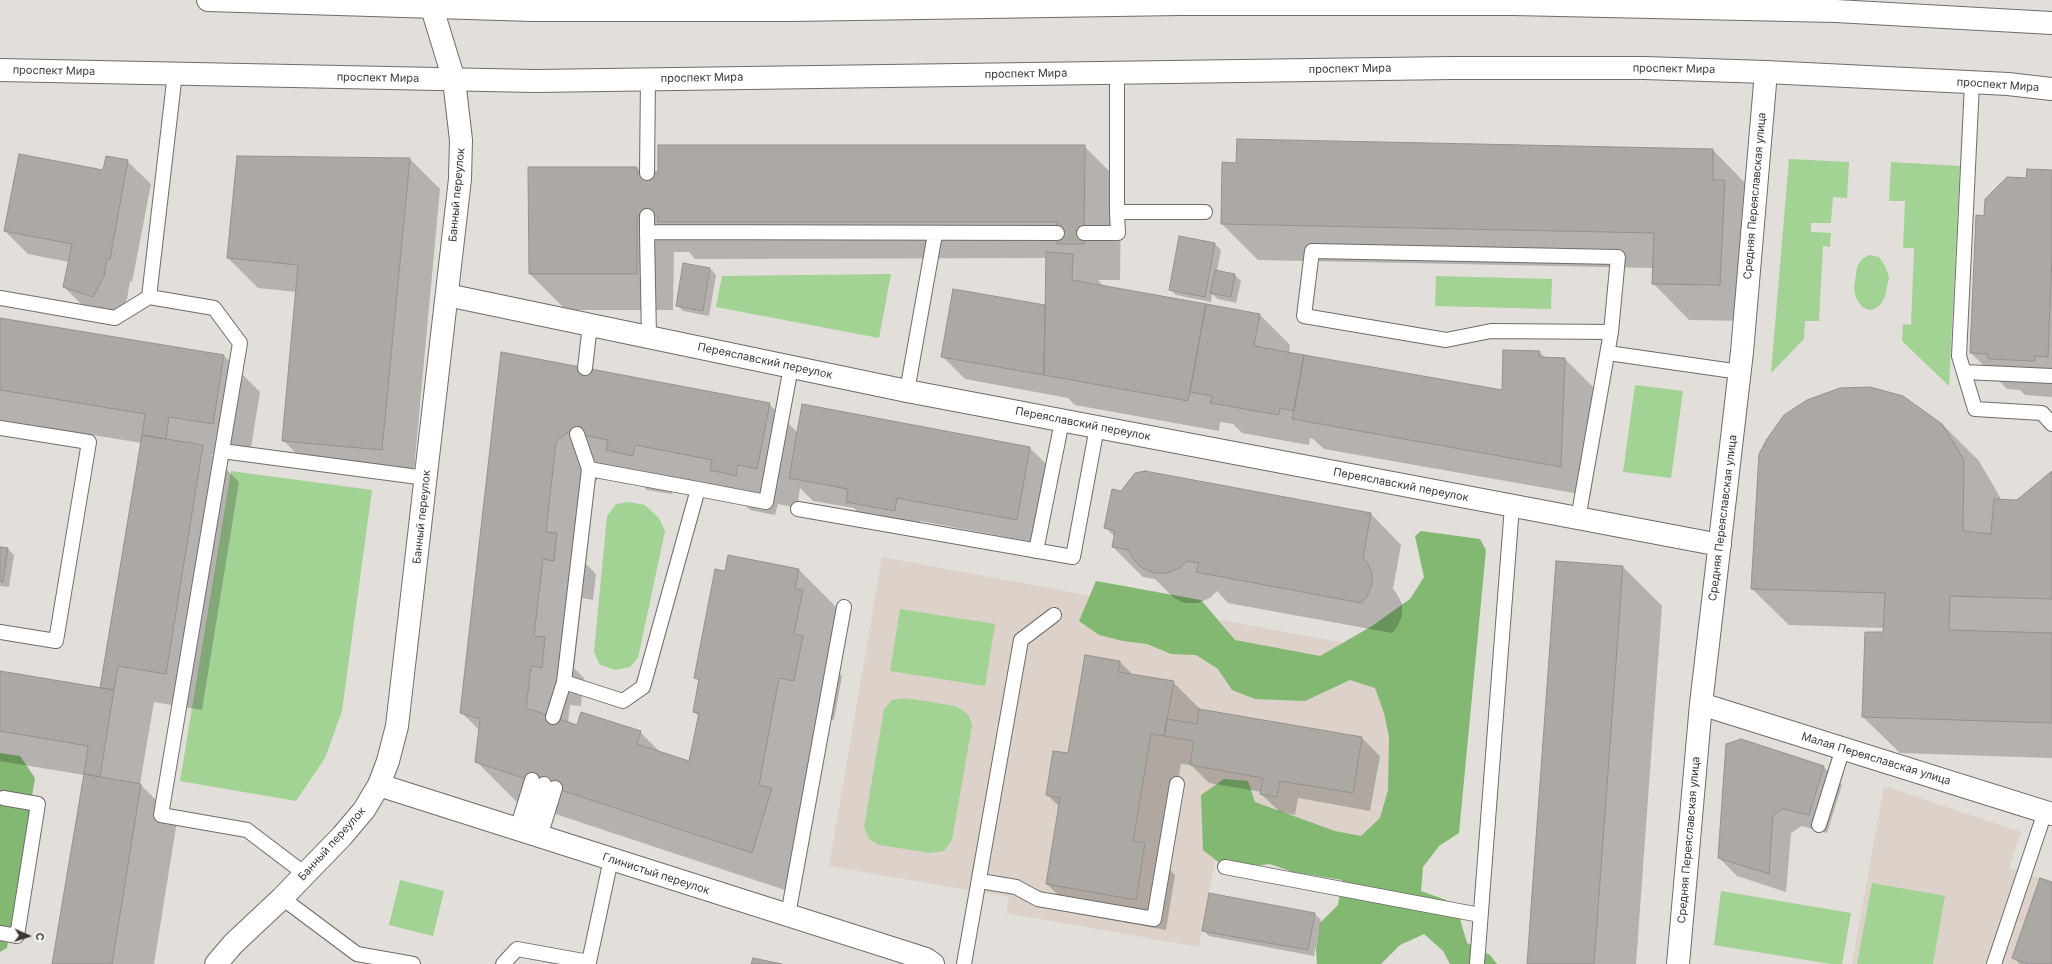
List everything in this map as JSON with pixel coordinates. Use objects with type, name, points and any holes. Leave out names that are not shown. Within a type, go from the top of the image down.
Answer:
[{"type":"street","points":[[208,0],[431,4],[533,10],[791,5],[1425,1],[1836,5],[2052,23]]},
{"type":"street","name":"Банный переулок","points":[[216,964],[233,944],[282,898],[364,810],[379,785],[388,761],[397,726],[402,696],[460,179],[461,140],[454,80],[431,4]]},
{"type":"street","name":"проспект Мира","points":[[0,70],[535,81],[1117,72],[1460,68],[1644,68],[1766,72],[1972,83],[2052,89]]},
{"type":"street","name":"Средняя Переяславская улица","points":[[1678,964],[1701,704],[1740,372],[1766,72]]},
{"type":"street","name":"Переяславский переулок","points":[[447,295],[907,391],[1720,545]]},
{"type":"street","name":"Малая Переяславская улица","points":[[1701,704],[2048,813]]},
{"type":"street","name":"Глинистый переулок","points":[[379,785],[926,959],[933,964]]},
{"type":"lane","points":[[1084,233],[1118,233],[1117,72]]},
{"type":"lane","points":[[149,297],[175,73]]},
{"type":"lane","points":[[647,172],[648,79]]},
{"type":"lane","points":[[1972,83],[1959,356],[1975,410],[2042,413],[2052,424]]},
{"type":"lane","points":[[1117,212],[1205,212]]},
{"type":"lane","points":[[647,216],[649,337]]},
{"type":"lane","points":[[647,232],[935,234],[1057,233]]},
{"type":"lane","points":[[907,391],[935,234]]},
{"type":"lane","points":[[1578,519],[1608,354],[1611,332],[1618,257],[1312,251],[1304,316],[1446,340],[1491,331],[1611,332]]},
{"type":"lane","points":[[0,298],[115,318],[149,297],[214,308],[240,343],[161,815],[248,830],[305,874]]},
{"type":"lane","points":[[585,368],[590,324]]},
{"type":"lane","points":[[1608,354],[1740,372]]},
{"type":"lane","points":[[589,469],[766,502],[791,366]]},
{"type":"lane","points":[[1964,372],[2052,376]]},
{"type":"lane","points":[[1036,551],[1062,421]]},
{"type":"lane","points":[[798,509],[1073,557],[1097,427]]},
{"type":"lane","points":[[0,428],[89,442],[56,641],[0,632]]},
{"type":"lane","points":[[553,717],[564,682],[589,469],[577,434]]},
{"type":"lane","points":[[222,451],[426,478]]},
{"type":"lane","points":[[564,682],[623,700],[644,687],[698,489]]},
{"type":"lane","points":[[1477,964],[1512,506]]},
{"type":"lane","points":[[788,915],[844,607]]},
{"type":"lane","points":[[964,964],[980,881],[1021,640],[1054,615]]},
{"type":"lane","points":[[1819,825],[1843,748]]},
{"type":"lane","points":[[528,833],[544,784],[528,833]]},
{"type":"lane","points":[[980,881],[1016,887],[1038,899],[1154,919],[1177,784]]},
{"type":"lane","points":[[0,933],[17,936],[38,804],[3,798]]},
{"type":"lane","points":[[1994,964],[2048,813]]},
{"type":"lane","points":[[503,964],[517,949],[589,962],[611,859]]},
{"type":"lane","points":[[1225,867],[1480,915]]},
{"type":"lane","points":[[282,898],[357,954],[412,964]]},
{"type":"shaded area","points":[[882,557],[1420,657],[1381,868],[1219,838],[1199,947],[1006,913],[1009,897],[829,866]]},
{"type":"shaded area","points":[[1884,786],[2021,832],[2009,868],[2052,882],[2052,964],[1852,964]]},
{"type":"green space","points":[[1789,159],[1849,162],[1847,198],[1833,197],[1831,223],[1811,223],[1811,232],[1831,233],[1830,247],[1823,246],[1819,321],[1805,321],[1804,339],[1771,373]]},
{"type":"green space","points":[[1891,162],[1960,166],[1949,386],[1902,341],[1903,324],[1911,325],[1914,248],[1903,248],[1905,201],[1889,201]]},
{"type":"green space","points":[[1869,255],[1879,257],[1885,266],[1889,277],[1885,297],[1880,305],[1869,310],[1862,307],[1856,298],[1854,288],[1857,267],[1862,259]]},
{"type":"green space","points":[[891,274],[879,338],[716,307],[722,276]]},
{"type":"green space","points":[[1436,276],[1552,279],[1551,309],[1435,306]]},
{"type":"green space","points":[[1635,385],[1683,391],[1671,478],[1623,472]]},
{"type":"green space","points":[[231,471],[372,490],[342,711],[325,758],[296,801],[180,781]]},
{"type":"green space","points":[[629,502],[645,505],[659,518],[665,531],[638,658],[630,667],[615,670],[600,665],[594,652],[607,516],[616,504]]},
{"type":"green space","points":[[1421,531],[1480,539],[1486,550],[1459,833],[1439,846],[1423,867],[1421,891],[1446,900],[1460,919],[1467,943],[1490,955],[1497,964],[1450,964],[1443,951],[1424,934],[1400,945],[1381,964],[1317,964],[1316,949],[1320,923],[1338,905],[1342,880],[1293,872],[1270,864],[1246,867],[1222,865],[1203,850],[1201,795],[1224,779],[1248,781],[1255,802],[1335,831],[1361,836],[1380,818],[1388,790],[1389,737],[1384,713],[1375,688],[1350,680],[1305,701],[1255,699],[1232,690],[1218,669],[1196,655],[1171,654],[1147,644],[1123,641],[1099,635],[1079,621],[1096,581],[1201,600],[1235,640],[1320,656],[1372,626],[1410,599],[1424,577],[1415,536]]},
{"type":"green space","points":[[900,609],[995,624],[985,686],[890,671]]},
{"type":"green space","points":[[906,698],[955,706],[968,714],[972,725],[952,840],[944,851],[931,853],[879,845],[869,839],[864,827],[884,709],[892,700]]},
{"type":"green space","points":[[0,753],[20,756],[35,778],[7,948],[0,952]]},
{"type":"green space","points":[[400,880],[444,891],[433,936],[389,925]]},
{"type":"green space","points":[[1872,883],[1945,896],[1933,964],[1857,964]]},
{"type":"green space","points":[[1721,891],[1851,913],[1842,964],[1831,964],[1714,945]]},
{"type":"building","points":[[1237,139],[1713,149],[1713,180],[1725,180],[1720,285],[1652,284],[1654,233],[1221,224],[1222,162],[1236,163]]},
{"type":"building","points":[[658,145],[1085,145],[1084,244],[1057,244],[1057,222],[658,222],[658,216],[637,216],[637,274],[529,274],[528,167],[637,167],[637,172],[658,172]]},
{"type":"building","points":[[19,154],[103,170],[106,156],[128,160],[110,259],[107,259],[104,276],[93,297],[63,287],[72,244],[4,231]]},
{"type":"building","points":[[237,156],[410,158],[382,450],[282,441],[298,265],[227,258]]},
{"type":"building","points":[[2027,169],[2052,170],[2052,257],[2048,357],[2035,356],[2035,361],[1988,359],[1988,354],[1970,353],[1976,215],[1984,216],[1985,199],[2007,177],[2026,178]]},
{"type":"building","points":[[1179,236],[1215,243],[1205,297],[1169,290]]},
{"type":"building","points":[[1046,252],[1073,254],[1072,280],[1206,304],[1188,401],[1044,375]]},
{"type":"building","points":[[683,263],[710,268],[703,311],[676,306]]},
{"type":"building","points":[[1215,270],[1235,274],[1231,297],[1210,293]]},
{"type":"building","points":[[953,289],[1045,305],[1044,375],[941,357]]},
{"type":"building","points":[[1206,304],[1260,314],[1254,346],[1304,355],[1294,411],[1280,408],[1279,415],[1210,403],[1212,396],[1190,392]]},
{"type":"building","points":[[0,318],[224,355],[213,424],[169,417],[166,439],[142,435],[145,414],[0,390]]},
{"type":"building","points":[[1503,350],[1540,351],[1539,357],[1565,358],[1561,467],[1292,419],[1304,355],[1502,390]]},
{"type":"building","points":[[501,352],[770,403],[757,469],[738,465],[736,476],[710,470],[712,460],[635,445],[633,456],[606,450],[608,440],[568,432],[556,442],[546,532],[557,533],[554,561],[543,559],[534,636],[545,637],[542,668],[531,666],[526,708],[577,725],[581,712],[641,731],[637,744],[689,761],[699,713],[693,712],[699,679],[694,678],[715,569],[725,571],[728,555],[799,569],[795,589],[803,590],[794,634],[803,636],[794,681],[779,678],[759,785],[772,788],[752,853],[475,762],[480,719],[460,713]]},
{"type":"building","points":[[1870,387],[1903,396],[1942,424],[1964,460],[1963,531],[1991,534],[1994,499],[2017,500],[2052,471],[2052,599],[1950,596],[1949,630],[2052,633],[2052,723],[1862,717],[1865,632],[1883,632],[1885,593],[1751,589],[1759,454],[1767,439],[1784,415],[1807,400],[1840,388]]},
{"type":"building","points":[[802,404],[1030,447],[1017,520],[897,498],[895,511],[846,502],[848,489],[789,478]]},
{"type":"building","points":[[142,435],[203,445],[166,674],[118,666],[114,690],[100,688]]},
{"type":"building","points":[[1145,471],[1371,513],[1363,558],[1367,562],[1372,573],[1372,585],[1367,596],[1361,603],[1196,572],[1199,563],[1187,561],[1180,568],[1167,573],[1154,573],[1142,568],[1133,559],[1129,550],[1112,547],[1115,531],[1104,528],[1112,489],[1121,491],[1135,473]]},
{"type":"building","points":[[0,547],[8,548],[3,582],[0,581]]},
{"type":"building","points":[[1556,561],[1623,566],[1594,964],[1527,964]]},
{"type":"building","points":[[1085,655],[1120,661],[1118,672],[1174,681],[1164,736],[1151,734],[1133,841],[1145,843],[1136,900],[1046,884],[1060,798],[1046,795],[1053,751],[1068,753]]},
{"type":"building","points":[[0,671],[114,690],[100,777],[84,774],[88,746],[0,731]]},
{"type":"building","points":[[1199,709],[1362,737],[1353,793],[1280,781],[1277,797],[1260,794],[1263,778],[1190,765],[1194,741],[1164,736],[1167,719],[1197,724]]},
{"type":"building","points":[[1741,739],[1824,766],[1809,815],[1783,809],[1773,815],[1769,874],[1718,858],[1726,744]]},
{"type":"building","points":[[84,774],[141,784],[112,964],[52,964]]},
{"type":"building","points":[[2040,878],[2052,882],[2052,964],[2029,964],[2012,958]]},
{"type":"building","points":[[1209,893],[1315,913],[1308,950],[1202,931]]},
{"type":"building","points":[[753,958],[782,964],[751,964]]}]
